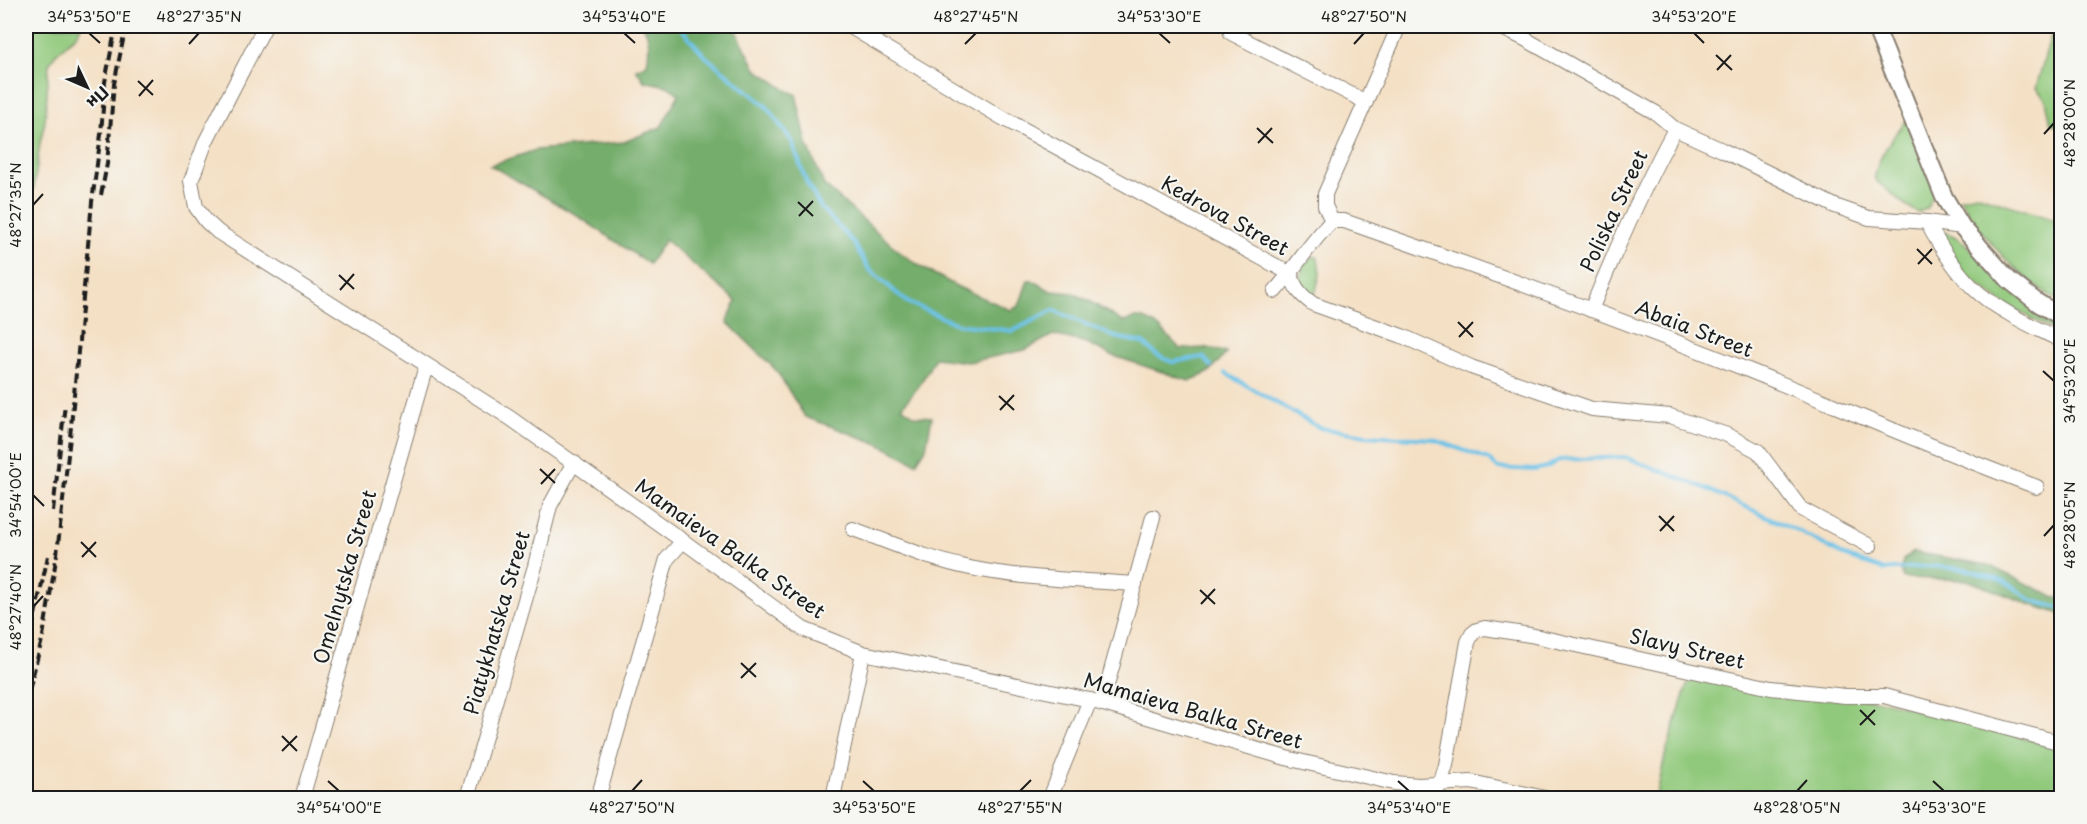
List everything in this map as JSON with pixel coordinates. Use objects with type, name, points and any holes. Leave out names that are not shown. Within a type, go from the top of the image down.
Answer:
[{"type":"street","name":"Mamaieva Balka Street","points":[[265,26],[206,141],[191,181],[196,207],[206,220],[219,232],[426,366],[510,417],[803,629],[863,654],[1096,702],[1286,758],[1394,783],[1419,785],[1471,782],[1545,798]]},
{"type":"street","name":"Kedrova Street","points":[[849,26],[999,116],[1290,274],[1293,284],[1313,304],[1402,336],[1471,367],[1592,409],[1670,416],[1727,435],[1758,451],[1801,508],[1870,546]]},
{"type":"street","points":[[1275,291],[1332,221],[1325,206],[1325,194],[1399,26]]},
{"type":"street","points":[[1498,26],[1527,32],[1656,113],[1675,129],[1835,206],[1869,218],[1962,227]]},
{"type":"street","points":[[1875,26],[1944,196],[1962,227],[2009,280],[2038,303],[2061,317]]},
{"type":"street","points":[[1231,33],[1366,102]]},
{"type":"street","name":"Poliska Street","points":[[1591,310],[1616,250],[1675,129]]},
{"type":"street","name":"Abaia Street","points":[[1332,221],[1344,221],[1591,310],[2037,487]]},
{"type":"street","points":[[1927,222],[1935,239],[1979,293],[2061,341]]},
{"type":"street","name":"Omelnytska Street","points":[[302,798],[426,366]]},
{"type":"street","name":"Piatykhatska Street","points":[[467,798],[532,577],[550,506],[574,462]]},
{"type":"street","points":[[1050,798],[1096,702],[1135,584],[1153,517]]},
{"type":"street","points":[[853,529],[929,557],[969,568],[1010,575],[1135,584]]},
{"type":"street","points":[[598,798],[667,559],[683,541]]},
{"type":"street","name":"Slavy Street","points":[[1431,798],[1440,784],[1448,754],[1468,642],[1472,634],[1485,628],[1530,635],[1771,688],[1845,696],[1884,696],[2061,743]]},
{"type":"street","points":[[833,798],[863,654]]},
{"type":"green space","points":[[34,26],[81,26],[77,34],[49,64],[45,121],[34,187],[26,211],[26,145]]},
{"type":"green space","points":[[642,26],[734,26],[756,69],[796,94],[807,144],[824,185],[901,253],[923,268],[958,287],[1011,310],[1019,306],[1028,280],[1032,280],[1051,291],[1073,293],[1123,322],[1137,318],[1150,321],[1181,349],[1208,348],[1227,353],[1208,373],[1189,381],[1111,355],[1087,343],[1053,335],[1025,350],[969,362],[935,358],[919,386],[902,407],[915,416],[932,417],[926,448],[916,463],[879,444],[805,417],[776,370],[727,322],[736,301],[665,240],[649,264],[573,213],[490,165],[536,150],[624,142],[661,127],[679,94],[667,86],[644,81],[636,69],[647,64],[648,60],[648,39]]},
{"type":"green space","points":[[2062,26],[2061,127],[2051,124],[2046,100],[2036,88],[2053,28]]},
{"type":"green space","points":[[1907,120],[1935,193],[1927,208],[1918,213],[1875,180],[1878,165],[1891,140]]},
{"type":"green space","points":[[1976,194],[2058,221],[2061,216],[2061,302],[2031,282],[1991,243],[1960,198]]},
{"type":"green space","points":[[1937,230],[1959,239],[1999,279],[2061,323],[2061,335],[1998,300],[1965,273]]},
{"type":"green space","points":[[1313,256],[1318,258],[1320,274],[1314,298],[1311,299],[1300,282],[1303,265]]},
{"type":"green space","points":[[1914,552],[1988,565],[2061,599],[2061,614],[1967,580],[1903,578],[1901,570],[1903,560]]},
{"type":"green space","points":[[1706,679],[1883,701],[2061,748],[2061,798],[1656,798],[1665,756],[1687,685],[1693,680]]},
{"type":"waterway","points":[[679,26],[705,56],[766,106],[792,141],[806,181],[821,208],[853,242],[869,269],[907,302],[957,324],[1013,331],[1053,310],[1115,337],[1143,343],[1157,355],[1172,362],[1203,357],[1211,366]]},
{"type":"waterway","points":[[1225,373],[1320,428],[1366,435],[1432,439],[1488,459],[1498,468],[1534,470],[1547,467],[1559,460],[1625,457],[1705,488],[1798,531],[1847,557],[1884,570],[1929,566],[1964,569],[2005,581],[2031,600],[2062,609]]},
{"type":"railway","points":[[26,702],[43,636],[57,554],[105,82],[116,26]]},
{"type":"railway","points":[[101,195],[107,164],[114,84],[126,26]]},
{"type":"railway","points":[[53,511],[65,404]]},
{"type":"railway","points":[[26,655],[48,556]]}]
